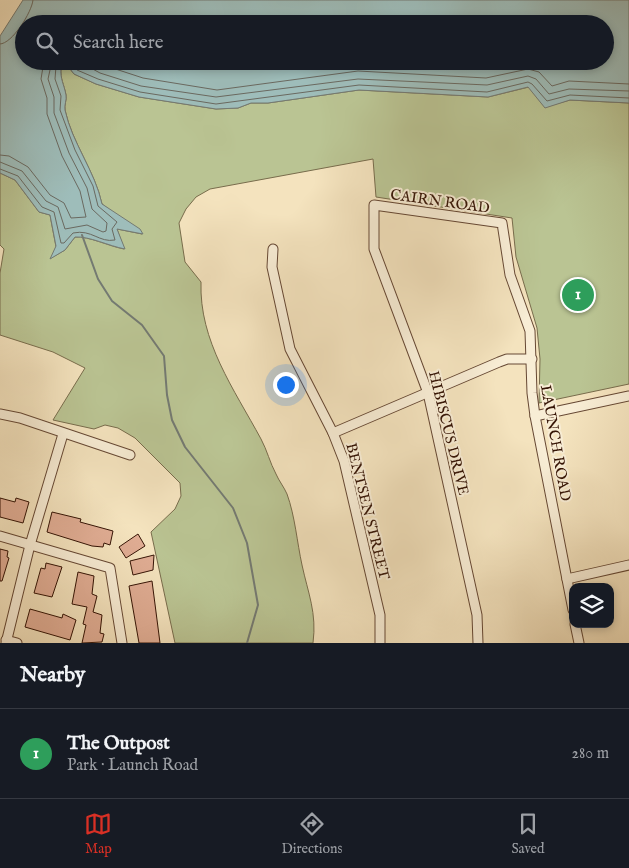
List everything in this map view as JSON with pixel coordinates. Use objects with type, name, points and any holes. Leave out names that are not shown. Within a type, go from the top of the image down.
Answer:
[{"type":"street","name":"CAIRN ROAD","points":[[374,205],[502,223]]},
{"type":"street","name":"HIBISCUS DRIVE","points":[[374,205],[374,249],[428,393],[477,615],[478,643]]},
{"type":"street","name":"LAUNCH ROAD","points":[[502,223],[510,274],[530,331],[532,393],[535,416],[569,589]]},
{"type":"street","name":"BENTSEN STREET","points":[[273,249],[272,267],[290,349],[333,434],[344,461],[380,615],[380,643]]},
{"type":"street","points":[[333,434],[499,362],[532,359]]},
{"type":"street","points":[[535,416],[629,396]]},
{"type":"street","points":[[0,414],[20,418],[130,456]]},
{"type":"street","points":[[17,643],[6,641],[30,545],[63,434]]},
{"type":"street","points":[[0,536],[110,568],[122,643]]},
{"type":"street","points":[[567,579],[629,565]]},
{"type":"street","points":[[577,628],[579,643]]},
{"type":"green space","points":[[61,70],[71,70],[74,74],[96,84],[139,97],[216,109],[238,108],[251,103],[268,103],[359,90],[488,97],[529,87],[545,107],[570,100],[629,103],[629,384],[539,403],[540,359],[537,328],[516,257],[512,218],[376,197],[373,159],[210,189],[196,197],[186,209],[179,223],[185,262],[201,282],[202,304],[206,324],[220,364],[261,439],[287,494],[311,603],[314,632],[313,643],[175,643],[151,532],[175,509],[181,496],[180,483],[135,438],[118,428],[105,425],[94,429],[53,420],[85,368],[53,352],[0,335],[0,273],[4,249],[0,245],[0,173],[15,180],[39,212],[50,215],[56,247],[51,258],[65,250],[75,237],[86,238],[124,249],[117,229],[142,234],[102,204],[99,192],[68,122]]},
{"type":"water","points":[[23,0],[629,0],[629,103],[570,100],[545,108],[528,87],[488,97],[359,90],[268,103],[251,103],[238,108],[216,109],[139,97],[96,84],[74,74],[71,70],[614,70],[614,15],[15,15],[15,70],[61,70],[68,122],[99,192],[102,204],[140,229],[143,234],[117,229],[125,249],[86,238],[75,237],[65,250],[50,259],[56,246],[50,215],[39,212],[15,180],[0,173],[0,36]]},
{"type":"building","points":[[0,498],[15,502],[16,498],[29,502],[23,523],[0,517]]},
{"type":"building","points":[[52,512],[81,519],[80,522],[113,531],[110,545],[104,543],[103,547],[92,546],[47,532]]},
{"type":"building","points":[[138,534],[145,546],[126,558],[119,547]]},
{"type":"building","points":[[0,549],[8,551],[7,557],[9,558],[2,581],[0,581]]},
{"type":"building","points":[[154,555],[153,570],[133,575],[130,561]]},
{"type":"building","points":[[46,563],[62,567],[52,597],[34,593],[41,568],[45,569]]},
{"type":"building","points":[[78,572],[94,576],[92,594],[97,596],[93,612],[102,615],[100,633],[104,634],[102,642],[82,643],[86,625],[83,624],[87,607],[72,604]]},
{"type":"building","points":[[152,581],[160,643],[139,643],[129,586]]},
{"type":"building","points":[[30,609],[62,618],[63,614],[76,620],[70,640],[25,627]]},
{"type":"waterway","points":[[82,235],[98,279],[112,301],[142,325],[164,356],[167,395],[172,420],[185,447],[233,508],[247,543],[258,605],[247,643]]},
{"type":"place","name":"The Outpost","points":[[578,295]]}]
